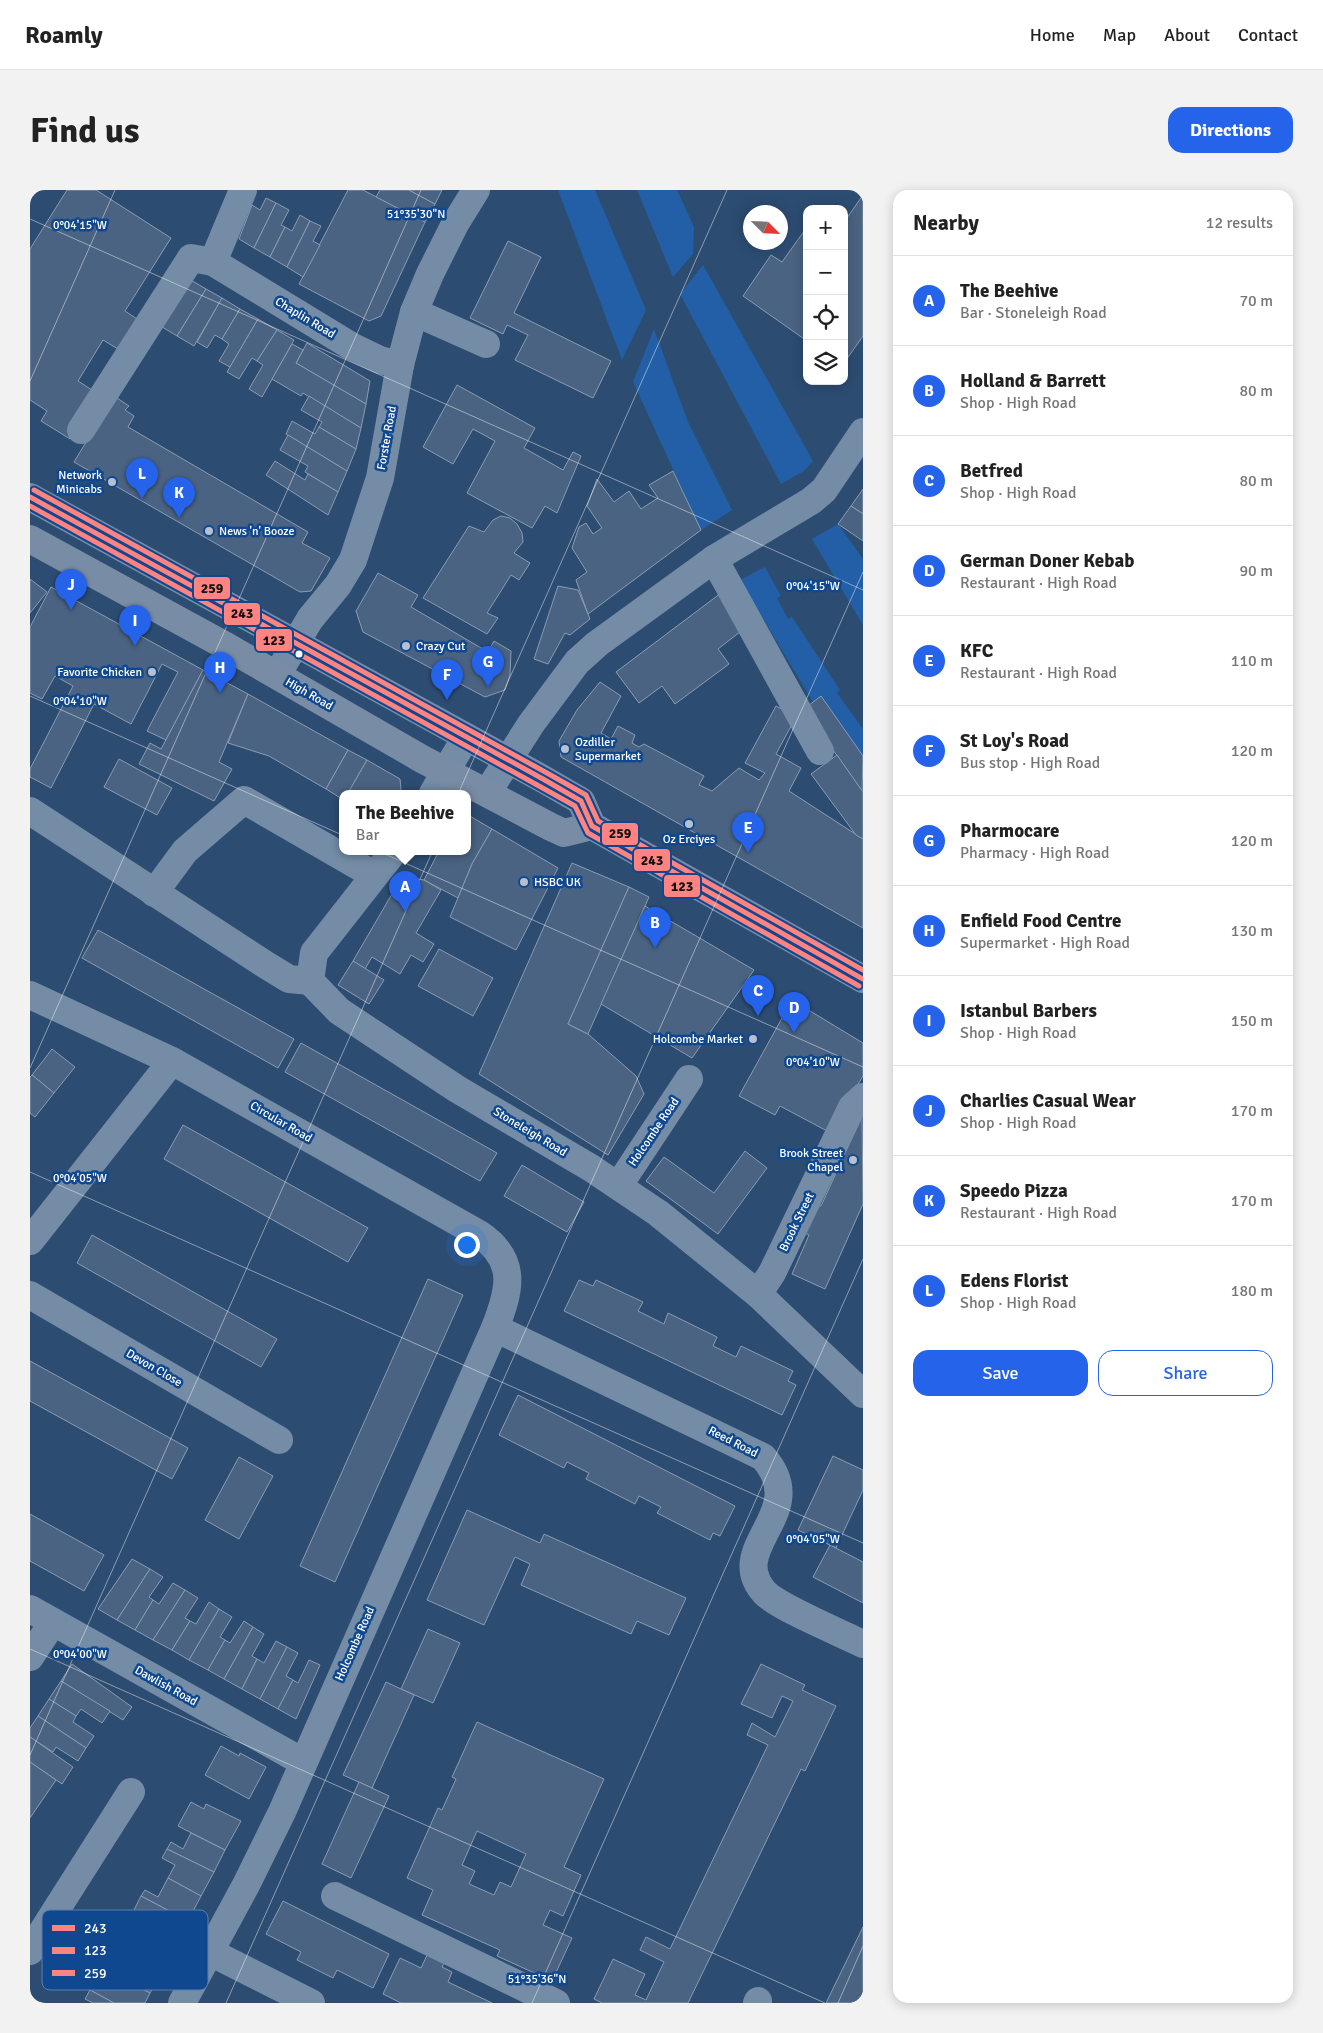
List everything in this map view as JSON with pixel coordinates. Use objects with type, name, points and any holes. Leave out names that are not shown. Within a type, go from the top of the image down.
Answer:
[{"type":"highway","points":[[30,497],[581,801],[592,826],[863,979]]},
{"type":"highway","name":"High Road","points":[[30,539],[277,675],[440,783],[487,793],[564,833],[592,826]]},
{"type":"street","points":[[81,430],[191,258],[213,262],[243,190]]},
{"type":"street","name":"Forster Road","points":[[277,675],[310,620],[338,585],[353,560],[380,478],[400,365],[414,312],[430,274],[476,190]]},
{"type":"street","name":"Chaplin Road","points":[[213,262],[351,346],[380,360],[400,365]]},
{"type":"street","points":[[414,312],[486,344]]},
{"type":"street","points":[[487,793],[531,724],[577,662],[597,644],[714,559],[811,501],[824,490],[860,443]]},
{"type":"street","points":[[714,559],[820,751]]},
{"type":"street","points":[[440,783],[466,737]]},
{"type":"street","points":[[154,893],[185,851],[244,800],[339,855]]},
{"type":"street","points":[[30,811],[289,979],[310,980],[314,952],[391,855]]},
{"type":"street","points":[[339,855],[374,875]]},
{"type":"street","name":"Stoneleigh Road","points":[[310,980],[338,1011],[457,1089],[618,1185],[658,1212],[758,1294],[863,1394]]},
{"type":"street","name":"Circular Road","points":[[30,995],[172,1061],[486,1239],[501,1254],[508,1278]]},
{"type":"street","points":[[30,1241],[172,1061]]},
{"type":"street","name":"Holcombe Road","points":[[618,1185],[689,1079]]},
{"type":"street","name":"Brook Street","points":[[758,1294],[772,1273],[852,1107],[863,1097]]},
{"type":"street","name":"Holcombe Road","points":[[208,1956],[282,1812],[495,1328],[507,1293],[508,1278]]},
{"type":"street","name":"Devon Close","points":[[30,1295],[278,1440]]},
{"type":"street","name":"Reed Road","points":[[495,1328],[763,1457],[778,1478],[780,1491],[775,1512],[754,1555],[757,1581],[772,1599],[863,1644]]},
{"type":"street","name":"Dawlish Road","points":[[30,1609],[303,1762]]},
{"type":"street","points":[[30,1657],[53,1622]]},
{"type":"street","points":[[56,1910],[131,1792]]},
{"type":"street","points":[[335,1896],[556,2003]]},
{"type":"street","points":[[30,1950],[42,1931]]},
{"type":"street","points":[[210,1952],[311,2003]]},
{"type":"street","name":"Holcombe Road","points":[[182,2003],[189,1990]]},
{"type":"shaded area","points":[[558,190],[595,190],[646,310],[622,360]]},
{"type":"shaded area","points":[[637,190],[677,190],[694,227],[693,254],[673,277]]},
{"type":"shaded area","points":[[703,265],[813,461],[804,471],[781,484],[680,294]]},
{"type":"shaded area","points":[[654,329],[688,422],[732,510],[701,530],[633,382]]},
{"type":"shaded area","points":[[838,524],[863,559],[863,625],[812,539]]},
{"type":"shaded area","points":[[765,567],[781,596],[777,598],[788,619],[792,617],[840,690],[837,693],[863,729],[863,756],[821,697],[813,702],[740,580]]},
{"type":"building","points":[[67,190],[96,190],[171,238],[125,311],[137,319],[118,349],[103,340],[78,381],[98,394],[70,439],[41,421],[47,411],[30,400],[30,249]]},
{"type":"building","points":[[348,190],[363,190],[425,222],[381,316],[369,321],[299,284]]},
{"type":"building","points":[[380,190],[409,190],[435,204],[425,222],[376,197]]},
{"type":"building","points":[[409,190],[442,190],[435,204]]},
{"type":"building","points":[[863,195],[863,336],[848,357],[848,250],[848,216]]},
{"type":"building","points":[[266,198],[276,203],[254,248],[239,239],[252,205],[260,210]]},
{"type":"building","points":[[276,203],[289,210],[281,225],[285,227],[270,257],[254,248]]},
{"type":"building","points":[[300,215],[310,221],[287,267],[270,257],[285,227],[292,231]]},
{"type":"building","points":[[310,221],[321,226],[313,241],[320,245],[303,277],[287,267]]},
{"type":"building","points":[[803,233],[803,338],[743,296],[771,255],[782,262]]},
{"type":"building","points":[[508,241],[541,257],[514,313],[611,361],[593,398],[515,360],[528,335],[507,325],[503,334],[470,318]]},
{"type":"building","points":[[189,279],[206,289],[177,336],[159,325]]},
{"type":"building","points":[[206,289],[222,298],[194,346],[177,336]]},
{"type":"building","points":[[222,298],[240,309],[222,339],[215,335],[207,348],[197,342]]},
{"type":"building","points":[[240,309],[258,319],[230,367],[219,361],[229,344],[222,339]]},
{"type":"building","points":[[258,319],[277,330],[257,361],[252,358],[239,379],[227,372]]},
{"type":"building","points":[[277,330],[294,340],[262,397],[249,389],[263,365],[257,361]]},
{"type":"building","points":[[307,343],[370,381],[366,404],[296,363]]},
{"type":"building","points":[[292,344],[303,350],[296,363],[366,404],[361,428],[303,393],[301,396],[272,379]]},
{"type":"building","points":[[457,385],[535,428],[524,448],[563,470],[573,452],[581,456],[557,513],[545,506],[532,528],[467,493],[495,441],[473,429],[453,464],[423,447]]},
{"type":"building","points":[[114,396],[129,406],[125,410],[134,416],[128,427],[308,532],[302,543],[330,558],[311,591],[300,592],[74,462]]},
{"type":"building","points":[[309,396],[361,428],[356,449],[319,427],[322,422],[301,410]]},
{"type":"building","points":[[292,421],[315,434],[319,427],[356,449],[347,471],[286,434]]},
{"type":"building","points":[[288,435],[347,471],[338,492],[305,472],[308,466],[280,450]]},
{"type":"building","points":[[275,461],[305,480],[308,474],[338,492],[328,515],[266,475]]},
{"type":"building","points":[[673,471],[701,530],[588,614],[576,580],[587,572],[572,548],[579,527],[586,523],[593,534],[602,528],[587,506],[597,479],[614,502],[629,491],[641,509],[658,498],[649,485]]},
{"type":"building","points":[[863,489],[863,514],[851,506]]},
{"type":"building","points":[[851,506],[863,514],[863,541],[838,524]]},
{"type":"building","points":[[501,516],[510,518],[517,524],[522,533],[523,542],[514,553],[530,563],[519,580],[511,575],[487,613],[498,618],[487,634],[423,598],[469,526],[484,532],[493,520]]},
{"type":"building","points":[[378,573],[418,595],[411,607],[488,652],[494,641],[511,651],[510,675],[505,690],[485,697],[363,632],[356,611]]},
{"type":"building","points":[[30,579],[47,592],[30,613]]},
{"type":"building","points":[[558,586],[578,590],[590,619],[570,635],[565,633],[548,664],[534,659]]},
{"type":"building","points":[[51,587],[203,670],[166,740],[147,731],[178,672],[162,664],[131,724],[94,704],[51,788],[30,777],[30,769],[73,686],[55,676],[42,699],[30,693],[30,627]]},
{"type":"building","points":[[721,593],[745,628],[718,649],[729,664],[675,704],[662,686],[639,703],[616,672]]},
{"type":"building","points":[[203,670],[248,694],[219,762],[232,769],[214,801],[139,764],[150,743],[161,749]]},
{"type":"building","points":[[600,682],[621,696],[601,733],[611,739],[618,726],[635,735],[632,743],[639,747],[644,744],[704,776],[699,785],[712,791],[739,768],[759,780],[765,773],[745,763],[776,706],[796,717],[776,754],[801,768],[789,791],[863,839],[863,928],[561,757],[559,741],[577,710]]},
{"type":"building","points":[[248,694],[348,750],[326,789],[269,756],[228,743]]},
{"type":"building","points":[[821,696],[863,756],[862,791],[804,709]]},
{"type":"building","points":[[348,750],[367,760],[350,790],[339,790],[339,797],[326,789]]},
{"type":"building","points":[[837,755],[863,792],[863,839],[856,835],[811,774]]},
{"type":"building","points":[[119,759],[172,788],[157,815],[104,787]]},
{"type":"building","points":[[367,760],[400,779],[400,790],[350,790]]},
{"type":"building","points":[[471,817],[492,829],[472,864],[458,898],[424,880],[437,855],[471,855]]},
{"type":"building","points":[[492,829],[558,868],[516,950],[450,917],[472,864]]},
{"type":"building","points":[[572,863],[629,887],[568,1024],[588,1034],[636,1076],[644,1094],[608,1155],[479,1074]]},
{"type":"building","points":[[412,878],[424,880],[441,890],[416,933],[434,944],[423,962],[411,955],[400,974],[372,957],[365,969],[353,961],[399,882]]},
{"type":"building","points":[[629,887],[649,897],[588,1034],[568,1024]]},
{"type":"building","points":[[645,906],[754,970],[692,1058],[601,1004]]},
{"type":"building","points":[[98,930],[294,1039],[278,1068],[82,958]]},
{"type":"building","points":[[439,949],[493,978],[473,1016],[418,986]]},
{"type":"building","points":[[353,961],[384,980],[369,1004],[338,985]]},
{"type":"building","points":[[792,1000],[863,1043],[863,1076],[829,1132],[780,1106],[775,1115],[739,1096]]},
{"type":"building","points":[[301,1043],[497,1153],[480,1181],[285,1072]]},
{"type":"building","points":[[52,1049],[75,1067],[54,1093],[32,1075]]},
{"type":"building","points":[[32,1075],[54,1093],[35,1117],[30,1113],[30,1077]]},
{"type":"building","name":"Brook Street Chapel","points":[[862,1116],[863,1204],[825,1289],[792,1274],[809,1235],[805,1233],[817,1205],[821,1206]]},
{"type":"building","points":[[183,1125],[368,1228],[348,1262],[164,1159]]},
{"type":"building","points":[[745,1151],[767,1168],[718,1234],[646,1181],[664,1157],[714,1193]]},
{"type":"building","points":[[522,1165],[584,1202],[567,1232],[504,1196]]},
{"type":"building","points":[[92,1235],[277,1339],[261,1367],[77,1263]]},
{"type":"building","points":[[428,1279],[463,1295],[335,1582],[300,1566]]},
{"type":"building","points":[[579,1280],[593,1286],[596,1280],[643,1302],[638,1311],[664,1324],[668,1313],[717,1337],[713,1346],[736,1357],[741,1346],[793,1371],[788,1381],[796,1385],[782,1415],[564,1311]]},
{"type":"building","points":[[30,1361],[188,1448],[172,1479],[30,1401]]},
{"type":"building","points":[[518,1395],[735,1506],[720,1536],[713,1533],[710,1540],[657,1513],[661,1507],[639,1496],[635,1504],[586,1479],[589,1473],[567,1462],[564,1468],[499,1435]]},
{"type":"building","points":[[833,1456],[863,1470],[863,1490],[836,1548],[798,1530]]},
{"type":"building","points":[[239,1457],[273,1476],[239,1539],[205,1520]]},
{"type":"building","points":[[467,1510],[540,1543],[544,1534],[686,1598],[669,1635],[637,1621],[631,1634],[521,1585],[530,1564],[515,1557],[484,1625],[427,1600]]},
{"type":"building","points":[[30,1514],[104,1555],[84,1591],[30,1561]]},
{"type":"building","points":[[830,1545],[863,1562],[863,1603],[813,1577]]},
{"type":"building","points":[[132,1559],[150,1569],[117,1620],[98,1609]]},
{"type":"building","points":[[150,1569],[163,1577],[149,1597],[153,1600],[135,1630],[117,1620]]},
{"type":"building","points":[[173,1583],[185,1590],[153,1640],[135,1630],[153,1600],[159,1604]]},
{"type":"building","points":[[185,1590],[198,1598],[185,1618],[190,1621],[172,1650],[153,1640]]},
{"type":"building","points":[[209,1602],[219,1609],[189,1660],[172,1650],[190,1621],[196,1624]]},
{"type":"building","points":[[219,1609],[232,1617],[220,1637],[225,1640],[208,1670],[189,1660]]},
{"type":"building","points":[[244,1621],[253,1627],[224,1679],[208,1670],[225,1640],[230,1643]]},
{"type":"building","points":[[253,1627],[264,1634],[252,1656],[257,1659],[242,1689],[224,1679]]},
{"type":"building","points":[[428,1629],[460,1643],[433,1703],[401,1689]]},
{"type":"building","points":[[276,1641],[287,1647],[260,1699],[242,1689],[257,1659],[264,1663]]},
{"type":"building","points":[[287,1647],[298,1653],[286,1676],[293,1680],[278,1709],[260,1699]]},
{"type":"building","points":[[309,1660],[320,1665],[296,1719],[278,1709],[293,1680],[298,1683]]},
{"type":"building","points":[[72,1664],[132,1707],[123,1720],[61,1681]]},
{"type":"building","points":[[761,1664],[805,1685],[802,1690],[836,1706],[805,1771],[801,1769],[688,2003],[602,2003],[594,1999],[613,1959],[645,1974],[635,1995],[646,2000],[664,1962],[640,1950],[646,1937],[670,1949],[768,1745],[747,1735],[752,1723],[775,1737],[793,1701],[782,1696],[772,1718],[741,1704]]},
{"type":"building","points":[[61,1681],[110,1711],[102,1723],[81,1709],[76,1716],[49,1699]]},
{"type":"building","points":[[386,1682],[414,1695],[372,1788],[343,1775]]},
{"type":"building","points":[[49,1699],[76,1716],[73,1722],[94,1736],[86,1748],[38,1716]]},
{"type":"building","points":[[38,1716],[86,1748],[78,1761],[56,1747],[53,1752],[30,1737],[30,1728]]},
{"type":"building","points":[[477,1722],[604,1779],[564,1867],[581,1875],[563,1916],[550,1910],[543,1925],[572,1938],[552,1981],[497,1956],[500,1950],[422,1915],[433,1890],[407,1878],[438,1808],[442,1810],[456,1779],[452,1777]],"holes":[[[477,1831],[526,1854],[511,1887],[500,1882],[494,1895],[469,1884],[475,1871],[462,1865]]]},
{"type":"building","points":[[30,1737],[73,1767],[62,1784],[30,1762]]},
{"type":"building","points":[[221,1746],[239,1756],[240,1753],[266,1767],[249,1799],[205,1775]]},
{"type":"building","points":[[30,1762],[56,1780],[30,1818]]},
{"type":"building","points":[[359,1782],[389,1796],[351,1878],[322,1864]]},
{"type":"building","points":[[191,1802],[204,1809],[206,1804],[241,1821],[225,1850],[178,1826]]},
{"type":"building","points":[[191,1833],[225,1850],[214,1872],[167,1849],[171,1842],[183,1849]]},
{"type":"building","points":[[167,1849],[214,1872],[201,1896],[168,1878],[175,1865],[162,1858]]},
{"type":"building","points":[[168,1878],[201,1896],[194,1910],[167,1910],[141,1896],[145,1890],[158,1897]]},
{"type":"building","points":[[141,1896],[167,1910],[134,1910]]},
{"type":"building","points":[[283,1901],[389,1954],[373,1988],[337,1970],[333,1978],[297,1960],[301,1952],[266,1934]]},
{"type":"building","points":[[863,1927],[863,2003],[826,2003]]},
{"type":"building","points":[[429,1951],[446,1959],[442,1967],[452,1972],[448,1982],[492,2003],[401,2003],[383,1994],[400,1958],[421,1968]]},
{"type":"building","points":[[90,1990],[144,1990],[150,1993],[145,2003],[114,2003]]},
{"type":"building","points":[[90,1990],[114,2003],[93,2003],[85,1999]]},
{"type":"transit line","name":"259","points":[[34,490],[586,795],[598,821],[863,970]]},
{"type":"transit line","name":"243","points":[[30,497],[543,779],[581,801],[592,826],[863,979]]},
{"type":"transit line","name":"123","points":[[30,506],[575,806],[588,833],[859,986]]},
{"type":"place","name":"Network Minicabs","points":[[112,482]]},
{"type":"place","name":"Edens Florist","points":[[142,499]]},
{"type":"place","name":"Speedo Pizza","points":[[179,518]]},
{"type":"place","name":"News 'n' Booze","points":[[209,531]]},
{"type":"place","name":"Charlies Casual Wear","points":[[71,610]]},
{"type":"place","name":"Istanbul Barbers","points":[[135,646]]},
{"type":"place","name":"Crazy Cut","points":[[406,646]]},
{"type":"place","name":"Favorite Chicken","points":[[152,672]]},
{"type":"place","name":"Pharmocare","points":[[488,687]]},
{"type":"place","name":"Enfield Food Centre","points":[[220,693]]},
{"type":"place","name":"St Loy's Road","points":[[447,700]]},
{"type":"place","name":"Ozdiller Supermarket","points":[[565,749]]},
{"type":"place","name":"Oz Erciyes","points":[[689,824]]},
{"type":"place","name":"KFC","points":[[748,853]]},
{"type":"place","name":"HSBC UK","points":[[524,882]]},
{"type":"place","name":"The Beehive","points":[[405,912]]},
{"type":"place","name":"Holland & Barrett","points":[[655,948]]},
{"type":"place","name":"Betfred","points":[[758,1016]]},
{"type":"place","name":"German Doner Kebab","points":[[794,1033]]},
{"type":"place","name":"Holcombe Market","points":[[753,1039]]},
{"type":"place","name":"Brook Street Chapel","points":[[853,1160]]}]
